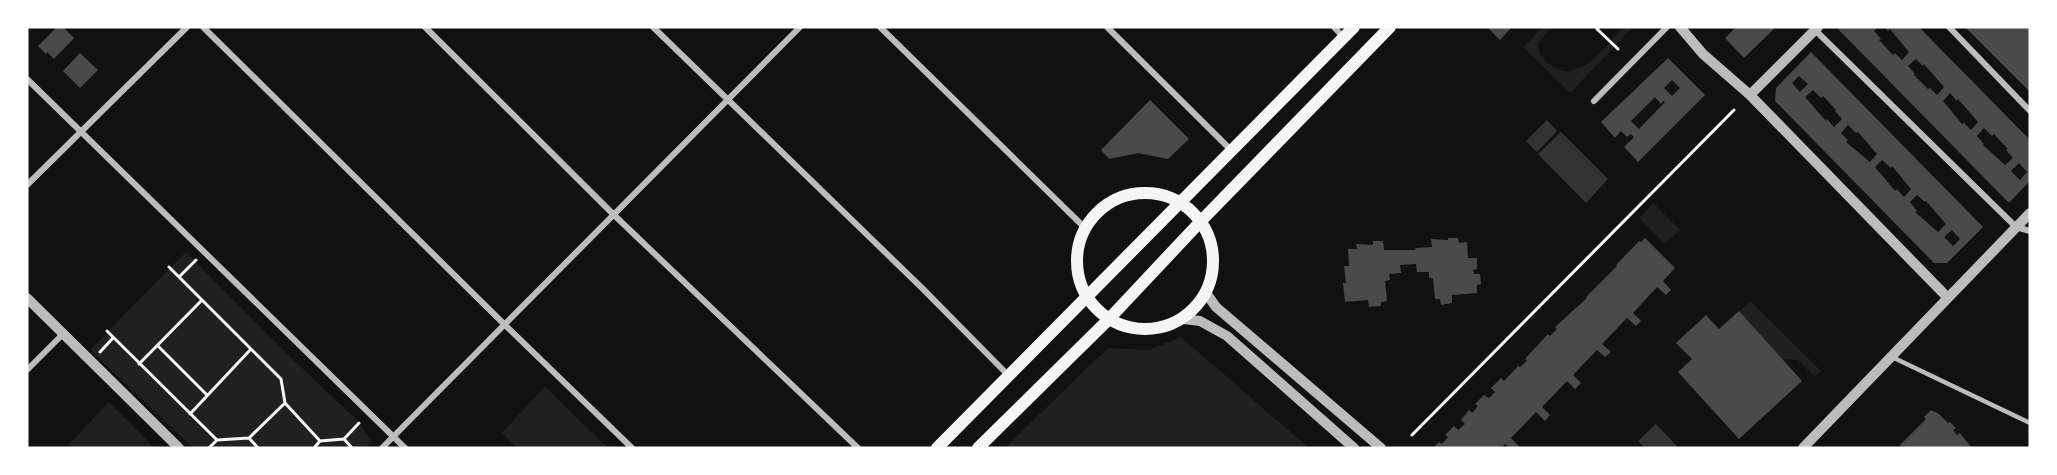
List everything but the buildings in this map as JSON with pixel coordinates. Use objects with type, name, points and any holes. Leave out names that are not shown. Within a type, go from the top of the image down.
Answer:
[{"type":"main road","points":[[937,448],[1354,27]]},
{"type":"main road","points":[[978,448],[1108,320],[1390,27]]},
{"type":"main road","points":[[1156,193],[1182,203],[1201,221],[1211,243],[1214,268],[1206,293],[1196,308],[1183,319],[1160,329],[1126,328],[1108,320],[1086,297],[1079,283],[1076,265],[1078,244],[1084,227],[1104,205],[1129,194],[1156,193]]},
{"type":"street","points":[[27,185],[188,27]]},
{"type":"street","points":[[204,27],[632,448]]},
{"type":"street","points":[[425,27],[614,215],[858,448]]},
{"type":"street","points":[[653,27],[1009,376]]},
{"type":"street","points":[[382,448],[800,27]]},
{"type":"street","points":[[880,27],[1084,227]]},
{"type":"street","points":[[1107,27],[1233,151]]},
{"type":"street","points":[[1334,27],[1344,38]]},
{"type":"street","points":[[1594,101],[1667,27]]},
{"type":"street","points":[[1680,27],[1703,54],[1750,95],[1948,298]]},
{"type":"street","points":[[1949,27],[2030,111]]},
{"type":"street","points":[[1750,95],[1817,28],[2016,227],[2030,231]]},
{"type":"street","points":[[27,79],[405,448]]},
{"type":"street","points":[[1803,448],[2030,213]]},
{"type":"street","points":[[1206,293],[1216,307],[1381,448]]},
{"type":"street","points":[[27,298],[179,448]]},
{"type":"street","points":[[1183,319],[1200,321],[1227,336],[1354,448]]},
{"type":"street","points":[[27,370],[63,334]]},
{"type":"lane","points":[[1892,357],[2030,423]]},
{"type":"path","points":[[1599,27],[1597,29],[1618,49]]},
{"type":"path","points":[[1412,435],[1734,110]]},
{"type":"path","points":[[179,277],[196,260]]},
{"type":"path","points":[[169,267],[281,379],[285,403],[320,441]]},
{"type":"path","points":[[139,364],[202,300]]},
{"type":"path","points":[[107,331],[217,440]]},
{"type":"path","points":[[95,356],[113,338]]},
{"type":"path","points":[[157,345],[207,395]]},
{"type":"path","points":[[190,414],[251,349]]},
{"type":"path","points":[[209,448],[217,440],[249,438],[285,403]]},
{"type":"path","points":[[314,448],[320,441],[344,439],[359,423]]},
{"type":"path","points":[[249,438],[258,448]]},
{"type":"path","points":[[344,439],[352,448]]},
{"type":"shaded area","points":[[1543,27],[1552,27],[1538,43],[1544,59],[1552,66],[1562,70],[1573,70],[1592,60],[1624,27],[1633,27],[1570,93],[1523,47]]},
{"type":"shaded area","points":[[1547,120],[1557,131],[1537,152],[1526,141]]},
{"type":"shaded area","points":[[1561,132],[1608,179],[1586,203],[1538,154]]},
{"type":"shaded area","points":[[1653,203],[1680,230],[1665,244],[1639,218]]},
{"type":"shaded area","points":[[186,252],[280,347],[359,422],[372,442],[366,448],[193,448],[90,350]]},
{"type":"shaded area","points":[[1750,301],[1821,371],[1815,377],[1798,360],[1782,359],[1739,312]]},
{"type":"shaded area","points":[[1181,337],[1309,448],[1005,448],[1108,348],[1149,350]]},
{"type":"shaded area","points":[[545,386],[608,448],[517,448],[502,433]]},
{"type":"shaded area","points":[[109,402],[154,448],[65,448]]},
{"type":"shaded area","points":[[1656,424],[1679,448],[1645,448],[1638,441]]}]
